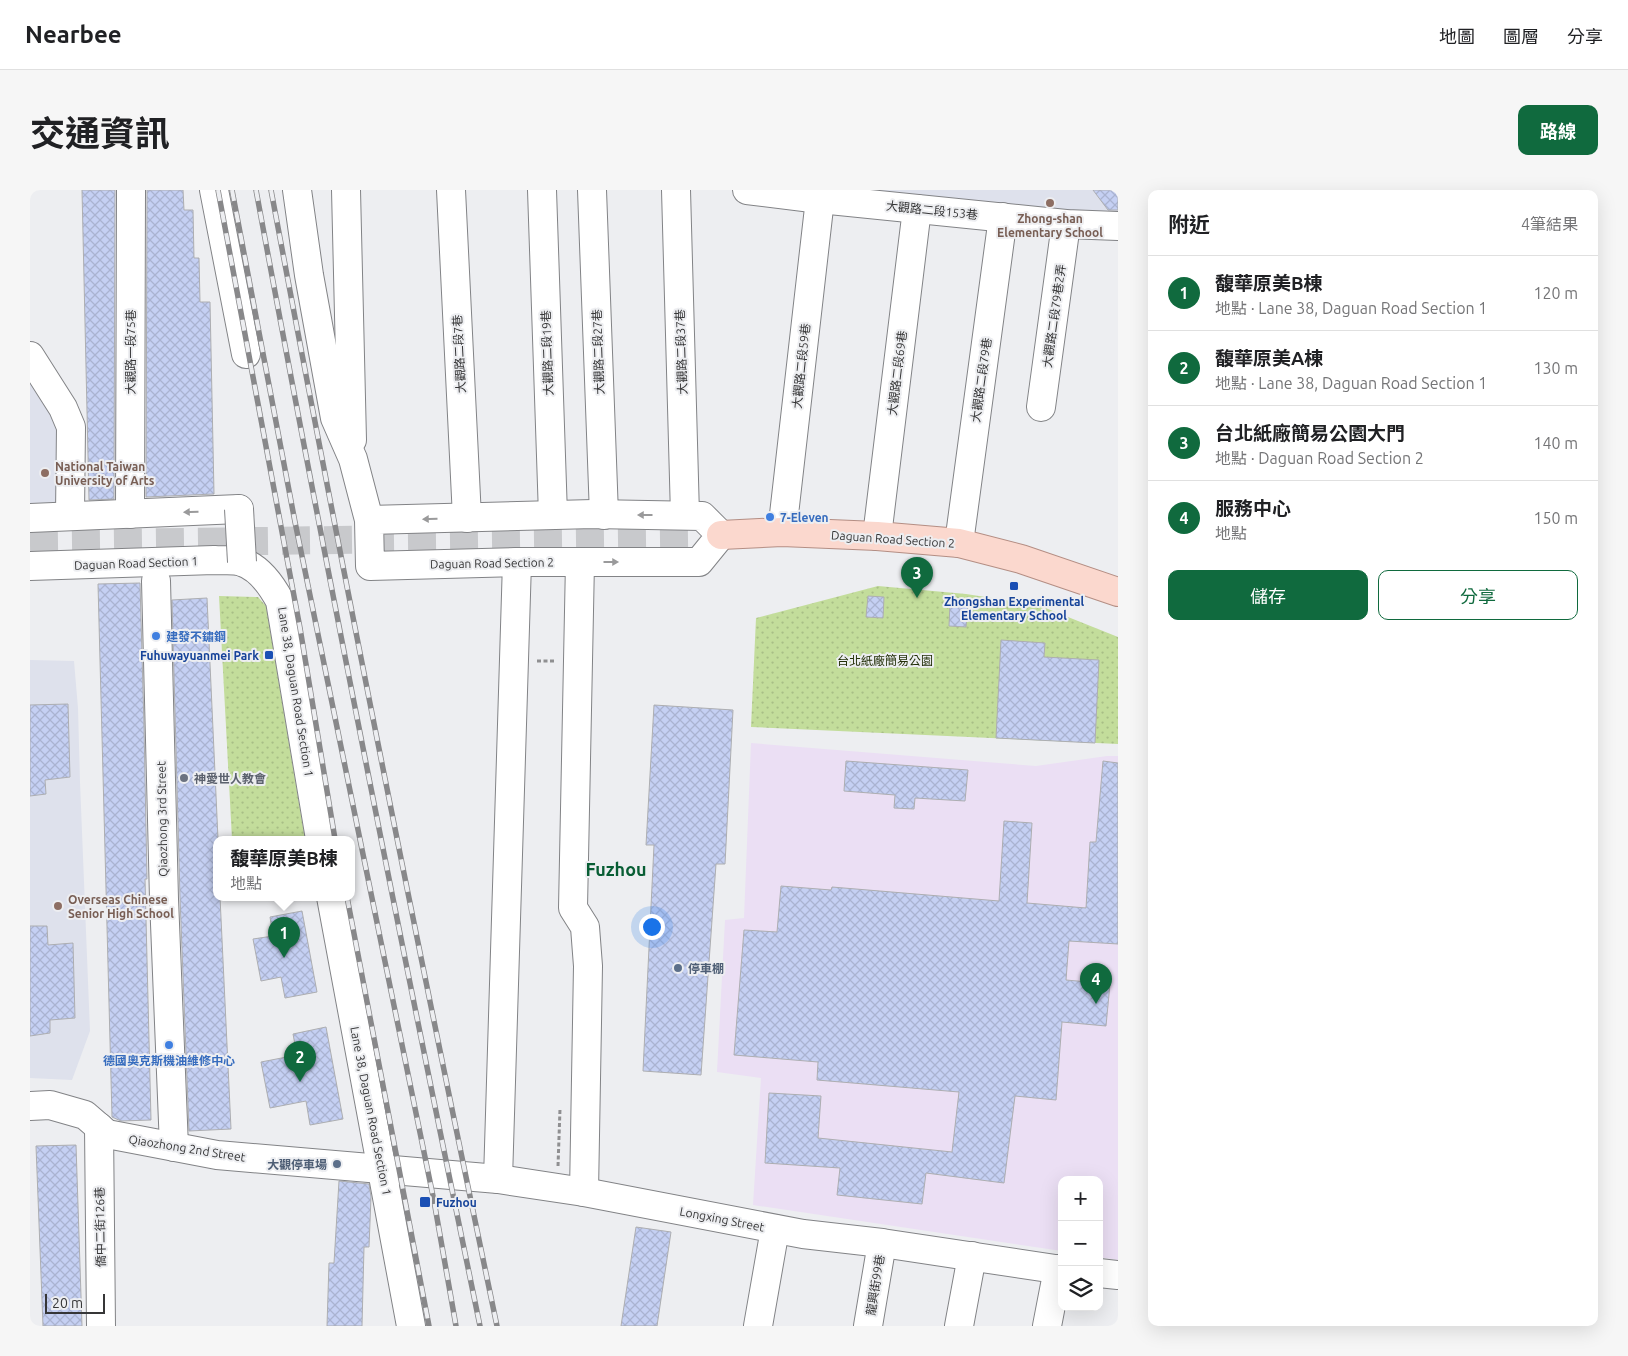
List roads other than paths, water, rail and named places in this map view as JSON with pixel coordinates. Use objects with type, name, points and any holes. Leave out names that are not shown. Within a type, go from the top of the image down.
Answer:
[{"type":"main road","name":"Daguan Road Section 2","points":[[720,535],[782,532],[877,536],[958,543],[1021,559],[1118,592]]},
{"type":"street","name":"大觀路一段75巷","points":[[130,190],[130,514]]},
{"type":"street","points":[[214,190],[246,354]]},
{"type":"street","points":[[297,190],[308,275],[335,418],[353,459],[369,520],[553,515],[685,515],[702,516],[720,535]]},
{"type":"street","points":[[346,190],[353,459]]},
{"type":"street","name":"大觀路二段7巷","points":[[451,190],[467,518]]},
{"type":"street","name":"大觀路二段19巷","points":[[542,190],[553,515]]},
{"type":"street","name":"大觀路二段27巷","points":[[592,190],[604,515]]},
{"type":"street","name":"大觀路二段37巷","points":[[676,190],[685,515]]},
{"type":"street","name":"大觀路二段153巷","points":[[747,190],[1003,218],[1066,224],[1118,226]]},
{"type":"street","name":"大觀路二段59巷","points":[[782,532],[820,199]]},
{"type":"street","name":"大觀路二段69巷","points":[[877,536],[917,209]]},
{"type":"street","name":"大觀路二段79巷","points":[[958,543],[1003,218]]},
{"type":"street","name":"大觀路二段79巷2弄","points":[[1041,407],[1066,224]]},
{"type":"street","points":[[30,356],[64,408],[71,427],[70,515]]},
{"type":"street","points":[[30,518],[239,509],[242,562],[210,578],[156,581],[109,574],[95,565]]},
{"type":"street","name":"Daguan Road Section 2","points":[[369,520],[370,566],[518,562],[698,562],[720,535]]},
{"type":"street","name":"Daguan Road Section 1","points":[[30,566],[214,560],[242,562]]},
{"type":"street","name":"Lane 38, Daguan Road Section 1","points":[[242,562],[257,571],[271,584],[280,601],[319,836]]},
{"type":"street","points":[[498,1179],[518,562]]},
{"type":"street","points":[[580,562],[573,908],[585,927],[588,966],[584,1192]]},
{"type":"street","name":"Qiaozhong 3rd Street","points":[[156,581],[164,899],[174,1147]]},
{"type":"street","name":"Lane 38, Daguan Road Section 1","points":[[332,901],[411,1326]]},
{"type":"street","name":"Qiaozhong 2nd Street","points":[[30,1106],[50,1105],[85,1115],[107,1134],[217,1155],[382,1168]]},
{"type":"street","name":"僑中二街126巷","points":[[98,1127],[101,1326]]},
{"type":"street","name":"Longxing Street","points":[[382,1168],[498,1179],[584,1192],[802,1234],[882,1243],[1058,1269]]},
{"type":"street","points":[[758,1326],[775,1229]]},
{"type":"street","name":"龍興街99巷","points":[[868,1326],[882,1243]]},
{"type":"street","points":[[959,1326],[972,1256]]},
{"type":"street","points":[[1103,1273],[1118,1275]]},
{"type":"street","points":[[1047,1326],[1058,1278]]},
{"type":"tunnel","points":[[30,544],[721,535]]},
{"type":"railway","points":[[218,190],[300,628],[335,836]]},
{"type":"railway","points":[[232,190],[295,522],[434,1201],[456,1326]]},
{"type":"railway","points":[[256,190],[365,758],[480,1326]]},
{"type":"railway","points":[[271,190],[381,759],[497,1326]]},
{"type":"railway","points":[[348,901],[429,1326]]},
{"type":"place","name":"Zhong-shan Elementary School","points":[[1050,203]]},
{"type":"place","name":"National Taiwan University of Arts","points":[[45,473]]},
{"type":"place","name":"7-Eleven","points":[[770,517]]},
{"type":"place","name":"Zhongshan Experimental Elementary School","points":[[1014,586]]},
{"type":"place","name":"台北紙廠簡易公園大門","points":[[917,598]]},
{"type":"place","name":"建發不鏽鋼","points":[[156,636]]},
{"type":"place","name":"Fuhuwayuanmei Park","points":[[269,655]]},
{"type":"place","name":"神愛世人教會","points":[[184,778]]},
{"type":"place","name":"Overseas Chinese Senior High School","points":[[58,906]]},
{"type":"place","name":"馥華原美B棟","points":[[284,958]]},
{"type":"place","name":"停車棚","points":[[678,968]]},
{"type":"place","name":"服務中心","points":[[1096,1004]]},
{"type":"place","name":"德國奧克斯機油維修中心","points":[[169,1045]]},
{"type":"place","name":"馥華原美A棟","points":[[300,1082]]},
{"type":"place","name":"大觀停車場","points":[[337,1164]]},
{"type":"place","name":"Fuzhou","points":[[425,1202]]},
{"type":"district","name":"Fuzhou","points":[[616,869]]},
{"type":"park label","name":"台北紙廠簡易公園","points":[[885,660]]}]
